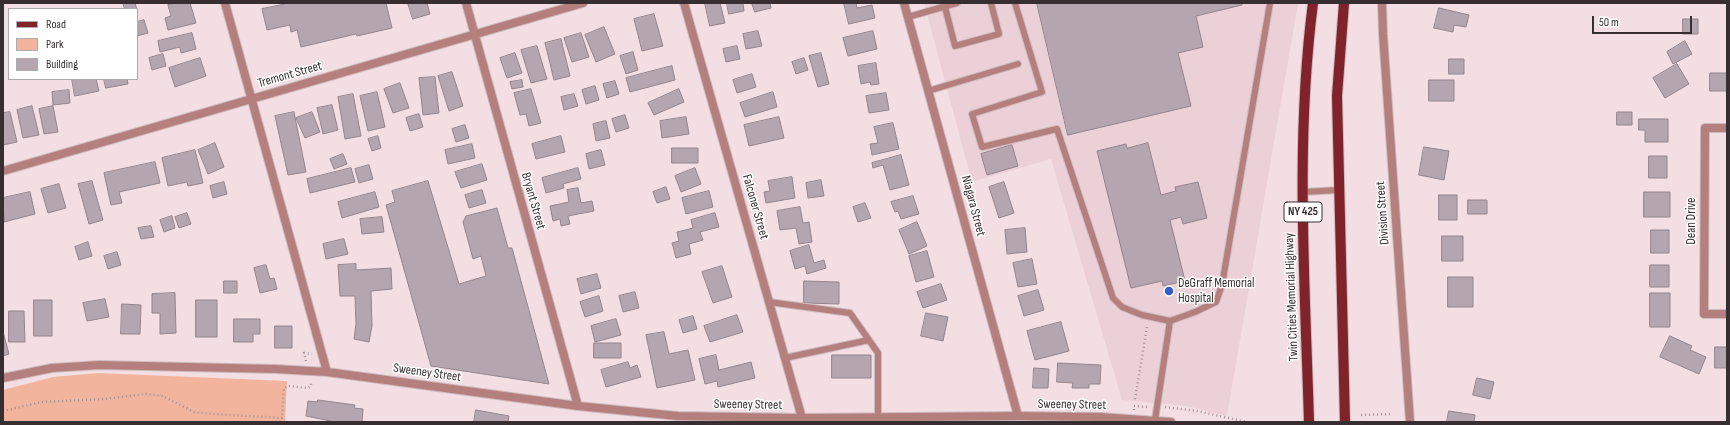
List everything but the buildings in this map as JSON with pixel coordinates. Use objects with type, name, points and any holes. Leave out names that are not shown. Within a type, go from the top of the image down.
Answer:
[{"type":"main road","name":"Twin Cities Memorial Highway","points":[[1309,422],[1303,192],[1303,108],[1305,67],[1312,3]]},
{"type":"main road","name":"NY 425","points":[[1344,3],[1337,96],[1345,422]]},
{"type":"main road","points":[[1342,25],[1350,3]]},
{"type":"street","points":[[225,3],[327,372]]},
{"type":"street","name":"Bryant Street","points":[[466,3],[578,406]]},
{"type":"street","name":"Tremont Street","points":[[3,171],[583,3]]},
{"type":"street","name":"Falconer Street","points":[[684,3],[802,418]]},
{"type":"street","name":"Niagara Street","points":[[904,3],[1018,416]]},
{"type":"street","name":"Division Street","points":[[1382,3],[1383,42],[1410,422]]},
{"type":"street","name":"Dean Drive","points":[[1727,128],[1705,128],[1704,314],[1727,314]]},
{"type":"street","name":"Sweeney Street","points":[[3,378],[52,368],[99,365],[200,366],[327,372],[578,406],[678,416],[802,418],[1018,416],[1155,420],[1171,422]]},
{"type":"lane","points":[[908,17],[957,3]]},
{"type":"lane","points":[[944,7],[955,46],[999,34],[991,3]]},
{"type":"lane","points":[[1015,3],[1042,92],[972,114],[982,147],[1057,129],[1113,298],[1122,307],[1142,315],[1170,321],[1195,312],[1216,302],[1222,285],[1270,3]]},
{"type":"lane","points":[[928,91],[1018,64]]},
{"type":"lane","points":[[1303,192],[1339,190]]},
{"type":"lane","points":[[769,302],[850,313],[878,353],[878,418]]},
{"type":"lane","points":[[1155,420],[1170,321]]},
{"type":"lane","points":[[785,358],[868,340]]},
{"type":"path","points":[[1135,399],[1147,327]]},
{"type":"path","points":[[306,361],[304,353],[308,354]]},
{"type":"path","points":[[3,411],[42,402],[103,399],[146,394],[163,396],[194,412],[282,418],[284,388],[288,386],[308,388],[311,386],[311,381]]},
{"type":"path","points":[[1134,409],[1134,406],[1142,407]]},
{"type":"path","points":[[1168,407],[1197,411],[1247,422]]},
{"type":"path","points":[[1361,415],[1392,414]]},
{"type":"shaded area","name":"DeGraff Memorial Hospital","points":[[924,3],[1298,3],[1227,416],[1187,406],[1122,400],[1051,159],[972,182]]},
{"type":"green space","points":[[98,373],[287,381],[285,422],[3,422],[3,390],[53,377]]},
{"type":"place","name":"DeGraff Memorial Hospital","points":[[1169,291]]}]
